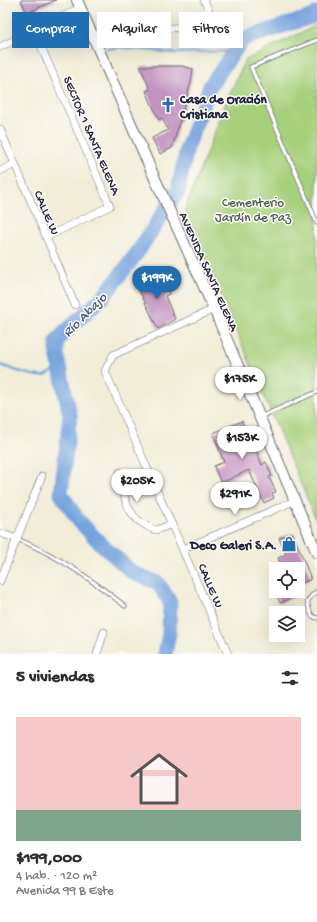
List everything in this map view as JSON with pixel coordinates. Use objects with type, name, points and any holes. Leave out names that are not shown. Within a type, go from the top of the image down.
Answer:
[{"type":"street","points":[[92,35],[127,29],[205,27],[210,23],[212,18],[204,0]]},
{"type":"street","points":[[64,12],[78,4]]},
{"type":"street","name":"AVENIDA SANTA ELENA","points":[[78,4],[214,309],[317,553]]},
{"type":"street","points":[[0,47],[12,41]]},
{"type":"street","name":"SECTOR 1 SANTA ELENA","points":[[42,48],[110,206],[46,237]]},
{"type":"street","name":"CALLE W","points":[[0,129],[74,305]]},
{"type":"street","points":[[0,170],[15,164]]},
{"type":"street","name":"CALLE W","points":[[214,309],[113,355],[105,371],[228,654]]},
{"type":"street","points":[[120,472],[128,508],[139,522],[157,530],[172,524]]},
{"type":"street","points":[[0,581],[42,476]]},
{"type":"street","points":[[183,549],[294,501]]},
{"type":"street","points":[[0,533],[16,539]]},
{"type":"street","points":[[96,654],[104,632]]},
{"type":"lane","points":[[317,40],[251,66],[317,224]]},
{"type":"lane","points":[[259,417],[317,392]]},
{"type":"lane","points":[[16,539],[41,549],[73,568],[125,606]]},
{"type":"lane","points":[[317,591],[308,598],[308,606],[312,616],[317,618]]},
{"type":"green space","name":"Cementerio Jardín de Paz","points":[[317,25],[317,522],[185,209],[227,100],[245,60]]},
{"type":"building","points":[[21,0],[56,0],[29,12],[27,12]]},
{"type":"building","name":"Casa de Oración Cristiana","points":[[140,66],[182,66],[193,69],[191,82],[172,148],[160,154],[152,138],[168,130],[162,118],[159,120],[146,91],[150,89]]},
{"type":"building","points":[[163,272],[169,294],[165,296],[175,319],[158,329],[137,286]]},
{"type":"building","points":[[242,421],[253,449],[255,448],[262,465],[266,462],[272,476],[269,477],[276,492],[272,493],[274,498],[264,503],[249,470],[221,483],[214,466],[224,462],[213,433]]},
{"type":"building","points":[[293,533],[304,562],[280,562],[278,558],[286,554],[279,538]]},
{"type":"building","points":[[305,564],[311,579],[305,582]]},
{"type":"building","points":[[278,598],[292,598],[280,603]]},
{"type":"waterway","name":"Río Abajo","points":[[165,654],[169,633],[170,602],[158,583],[133,573],[100,543],[79,521],[61,494],[70,415],[57,354],[57,341],[104,296],[137,253],[178,191],[187,148],[210,86],[243,39],[314,16],[317,13]]},
{"type":"waterway","points":[[107,49],[120,47],[175,53],[235,51]]},
{"type":"waterway","points":[[0,365],[28,374],[40,376],[44,376],[52,372],[59,365]]},
{"type":"place","name":"Casa de Oración Cristiana","points":[[168,105]]},
{"type":"place","name":"Deco Galeri S.A.","points":[[289,544]]}]
